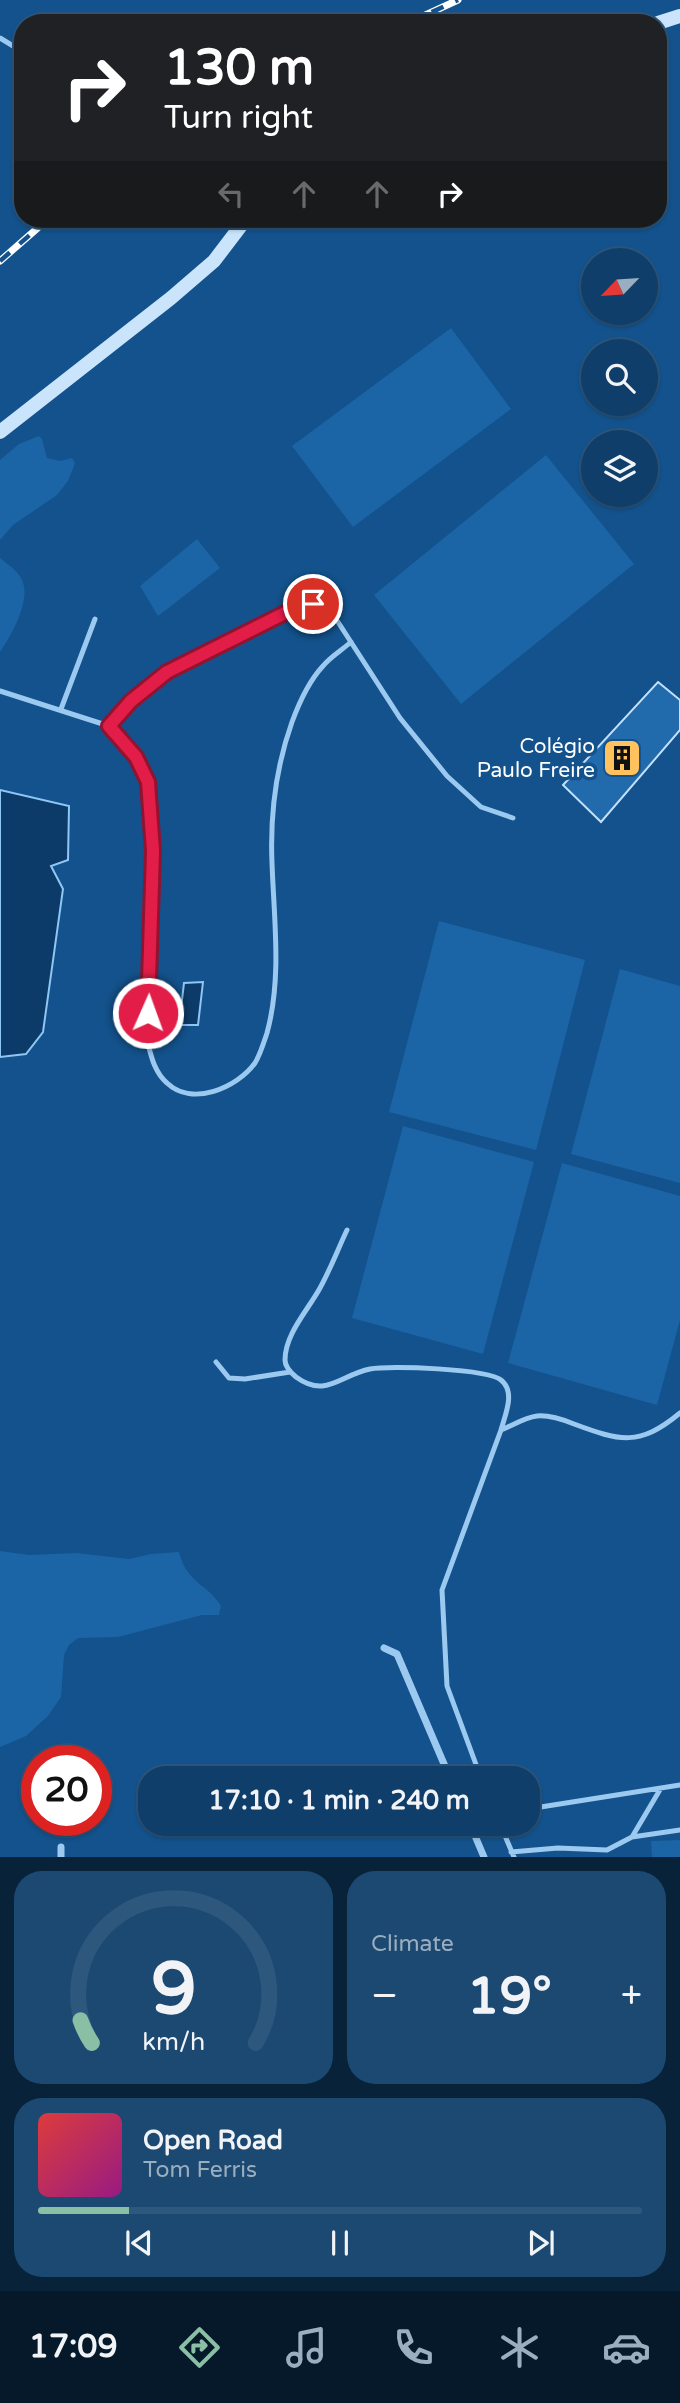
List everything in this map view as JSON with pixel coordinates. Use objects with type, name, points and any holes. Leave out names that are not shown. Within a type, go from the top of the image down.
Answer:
[{"type":"street","points":[[0,432],[214,261],[239,228]]},
{"type":"street","points":[[384,1648],[397,1654],[445,1766]]},
{"type":"street","points":[[475,1836],[484,1857]]},
{"type":"street","points":[[61,1847],[61,1857]]},
{"type":"lane","points":[[109,726],[131,701],[167,672],[303,604],[313,604],[327,609],[400,718],[447,776],[481,807],[513,818]]},
{"type":"lane","points":[[61,709],[95,619]]},
{"type":"lane","points":[[0,691],[109,726],[136,757],[148,782],[153,851],[147,1040],[154,1065],[166,1083],[183,1094],[202,1094],[239,1078],[256,1062],[267,1034],[276,983],[272,859],[274,802],[283,747],[299,705],[323,665],[351,642]]},
{"type":"lane","points":[[347,1230],[321,1287],[288,1341],[285,1362],[289,1372],[305,1384],[324,1388],[368,1369],[391,1367],[487,1373],[502,1380],[508,1391],[508,1404],[501,1430],[442,1590],[447,1686],[477,1766]]},
{"type":"lane","points":[[216,1362],[229,1378],[245,1379],[289,1372]]},
{"type":"lane","points":[[501,1430],[536,1416],[565,1421],[611,1437],[633,1438],[660,1430],[680,1413]]},
{"type":"lane","points":[[540,1807],[680,1785]]},
{"type":"lane","points":[[632,1837],[661,1788]]},
{"type":"lane","points":[[505,1836],[512,1854],[558,1848],[607,1850],[632,1837],[680,1830]]},
{"type":"shaded area","points":[[451,328],[511,409],[353,527],[292,446]]},
{"type":"shaded area","points":[[39,436],[47,458],[60,461],[72,458],[75,463],[68,481],[57,495],[13,525],[0,540],[0,460],[19,444]]},
{"type":"shaded area","points":[[546,455],[581,498],[581,507],[588,507],[634,564],[461,704],[374,595]]},
{"type":"shaded area","points":[[197,539],[220,568],[158,616],[140,586]]},
{"type":"shaded area","points":[[0,558],[19,575],[24,586],[24,596],[19,616],[0,652]]},
{"type":"shaded area","points":[[0,790],[69,806],[68,860],[51,866],[63,889],[43,1032],[26,1054],[0,1057]]},
{"type":"shaded area","points":[[439,921],[585,960],[536,1150],[389,1112]]},
{"type":"shaded area","points":[[620,969],[680,986],[680,1183],[571,1154]]},
{"type":"shaded area","points":[[203,982],[198,1025],[179,1025],[184,983]]},
{"type":"shaded area","points":[[403,1126],[534,1162],[483,1354],[352,1318]]},
{"type":"shaded area","points":[[562,1163],[680,1196],[680,1320],[657,1405],[508,1363]]},
{"type":"shaded area","points":[[0,1551],[29,1555],[77,1553],[129,1559],[179,1552],[187,1571],[221,1606],[219,1615],[202,1615],[118,1637],[78,1638],[69,1645],[64,1655],[61,1697],[48,1716],[26,1736],[0,1747]]},
{"type":"shaded area","points":[[680,1840],[680,1857],[652,1857],[651,1841]]},
{"type":"building","name":"Colégio Paulo Freire","points":[[658,682],[680,700],[680,730],[601,822],[563,785]]},
{"type":"railway","points":[[428,14],[458,0]]},
{"type":"railway","points":[[0,261],[38,228]]},
{"type":"place","name":"Colégio Paulo Freire","points":[[622,758]]},
{"type":"route","points":[[148,1013],[153,851],[148,782],[136,757],[109,726],[131,701],[167,672],[230,638],[303,604],[313,604]]}]
